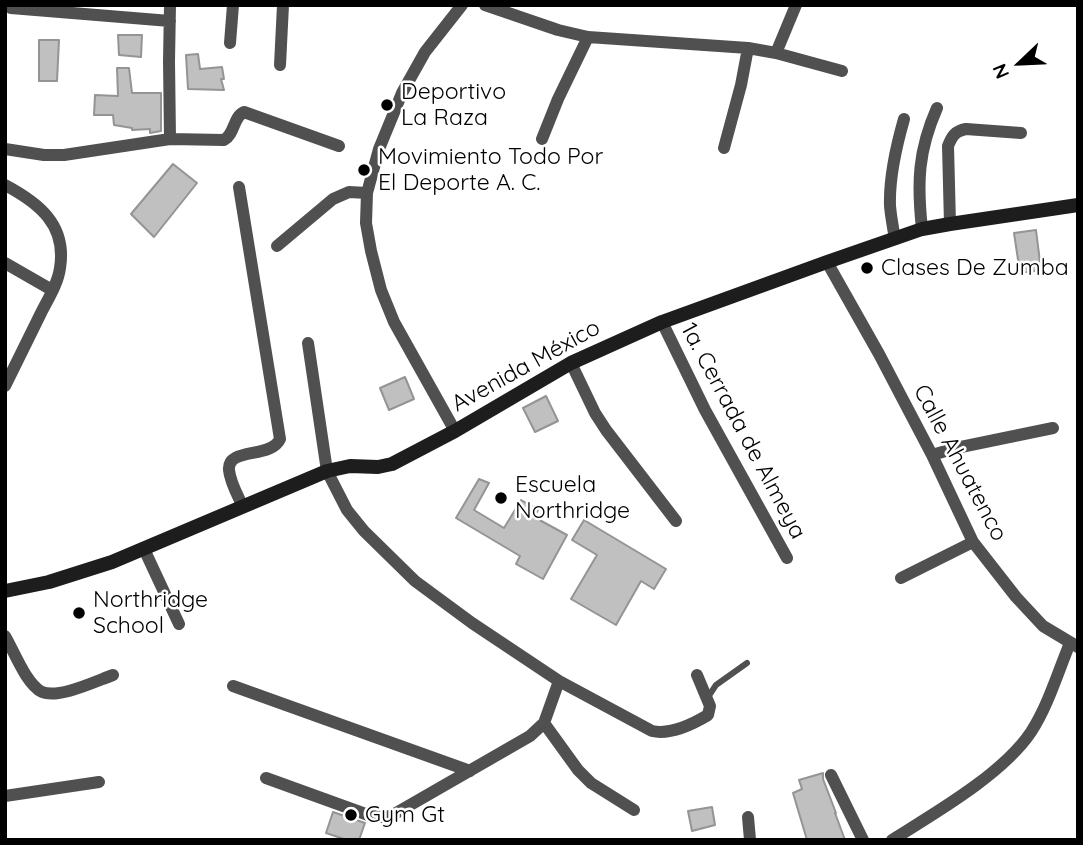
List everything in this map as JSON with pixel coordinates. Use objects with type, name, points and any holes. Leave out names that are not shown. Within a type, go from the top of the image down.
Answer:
[{"type":"main road","name":"Avenida México","points":[[5,591],[49,582],[112,562],[327,471],[350,466],[378,467],[392,464],[455,431],[571,363],[662,323],[827,262],[922,229],[1078,205]]},
{"type":"street","points":[[170,5],[170,139]]},
{"type":"street","points":[[230,43],[233,5]]},
{"type":"street","points":[[281,65],[283,5]]},
{"type":"street","points":[[455,431],[394,322],[381,290],[366,223],[367,193],[379,149],[402,93],[425,52],[462,5]]},
{"type":"street","points":[[485,5],[558,30],[588,37],[748,48],[842,71]]},
{"type":"street","points":[[776,53],[796,5]]},
{"type":"street","points":[[11,8],[170,21]]},
{"type":"street","points":[[542,139],[588,37]]},
{"type":"street","points":[[724,148],[748,48]]},
{"type":"street","points":[[922,229],[918,184],[921,157],[937,108]]},
{"type":"street","points":[[5,149],[64,155],[170,139],[223,141],[230,135],[239,115],[244,112],[339,146]]},
{"type":"street","points":[[895,239],[890,207],[891,187],[904,119]]},
{"type":"street","points":[[950,224],[948,146],[952,136],[957,131],[966,129],[1021,133]]},
{"type":"street","points":[[5,185],[35,202],[47,215],[57,232],[61,251],[60,270],[52,290],[5,386]]},
{"type":"street","points":[[239,187],[280,439],[275,447],[238,456],[230,461],[230,476],[243,507]]},
{"type":"street","points":[[277,246],[333,199],[349,192],[367,193]]},
{"type":"street","name":"Calle Ahuatenco","points":[[827,262],[932,455],[973,542],[1042,626],[1074,645],[1031,732],[1009,759],[970,789],[892,840]]},
{"type":"street","points":[[5,263],[52,290]]},
{"type":"street","name":"1a. Cerrada de Almeya","points":[[662,323],[705,410],[787,558]]},
{"type":"street","points":[[308,343],[327,471],[348,510],[364,531],[415,581],[559,681],[652,731],[671,731],[708,715],[710,706],[697,676]]},
{"type":"street","points":[[571,363],[606,430],[676,521]]},
{"type":"street","points":[[932,455],[1053,428]]},
{"type":"street","points":[[901,578],[973,542]]},
{"type":"street","points":[[145,548],[179,624]]},
{"type":"street","points":[[5,636],[28,678],[44,692],[65,692],[113,675]]},
{"type":"street","points":[[266,778],[371,816],[391,816],[530,736],[544,723],[559,681]]},
{"type":"street","points":[[233,686],[470,771]]},
{"type":"street","points":[[544,723],[584,777],[634,810]]},
{"type":"street","points":[[831,775],[863,840]]},
{"type":"street","points":[[5,796],[99,782]]},
{"type":"street","points":[[748,817],[750,840]]},
{"type":"lane","points":[[707,699],[716,685],[747,663]]},
{"type":"building","points":[[118,35],[142,35],[141,57],[119,55]]},
{"type":"building","points":[[39,40],[59,40],[57,81],[39,81]]},
{"type":"building","points":[[198,54],[200,69],[222,67],[224,90],[188,89],[186,55]]},
{"type":"building","points":[[117,68],[129,68],[132,93],[161,93],[161,131],[150,133],[150,129],[132,130],[114,125],[113,115],[94,115],[95,95],[118,96]]},
{"type":"building","points":[[173,164],[197,183],[154,237],[131,214]]},
{"type":"building","points":[[1036,230],[1041,270],[1020,273],[1014,233]]},
{"type":"building","points":[[405,377],[414,399],[389,410],[380,388]]},
{"type":"building","points":[[546,396],[558,421],[535,432],[523,408]]},
{"type":"building","points":[[479,479],[489,483],[474,510],[504,528],[521,500],[538,510],[534,517],[567,535],[543,579],[516,564],[520,556],[456,518]]},
{"type":"building","points":[[584,520],[666,569],[654,589],[641,581],[616,625],[571,599],[597,555],[572,540]]},
{"type":"building","points":[[823,773],[845,840],[807,840],[793,793],[802,789],[799,780]]},
{"type":"building","points":[[712,807],[715,825],[692,831],[688,811]]},
{"type":"building","points":[[333,812],[365,823],[359,840],[347,840],[326,833]]},
{"type":"place","name":"Deportivo La Raza","points":[[387,105]]},
{"type":"place","name":"Movimiento Todo Por El Deporte A. C.","points":[[364,170]]},
{"type":"place","name":"Clases De Zumba","points":[[867,268]]},
{"type":"place","name":"Escuela Northridge","points":[[501,498]]},
{"type":"place","name":"Northridge School","points":[[79,613]]},
{"type":"place","name":"Gym Gt","points":[[351,815]]}]
